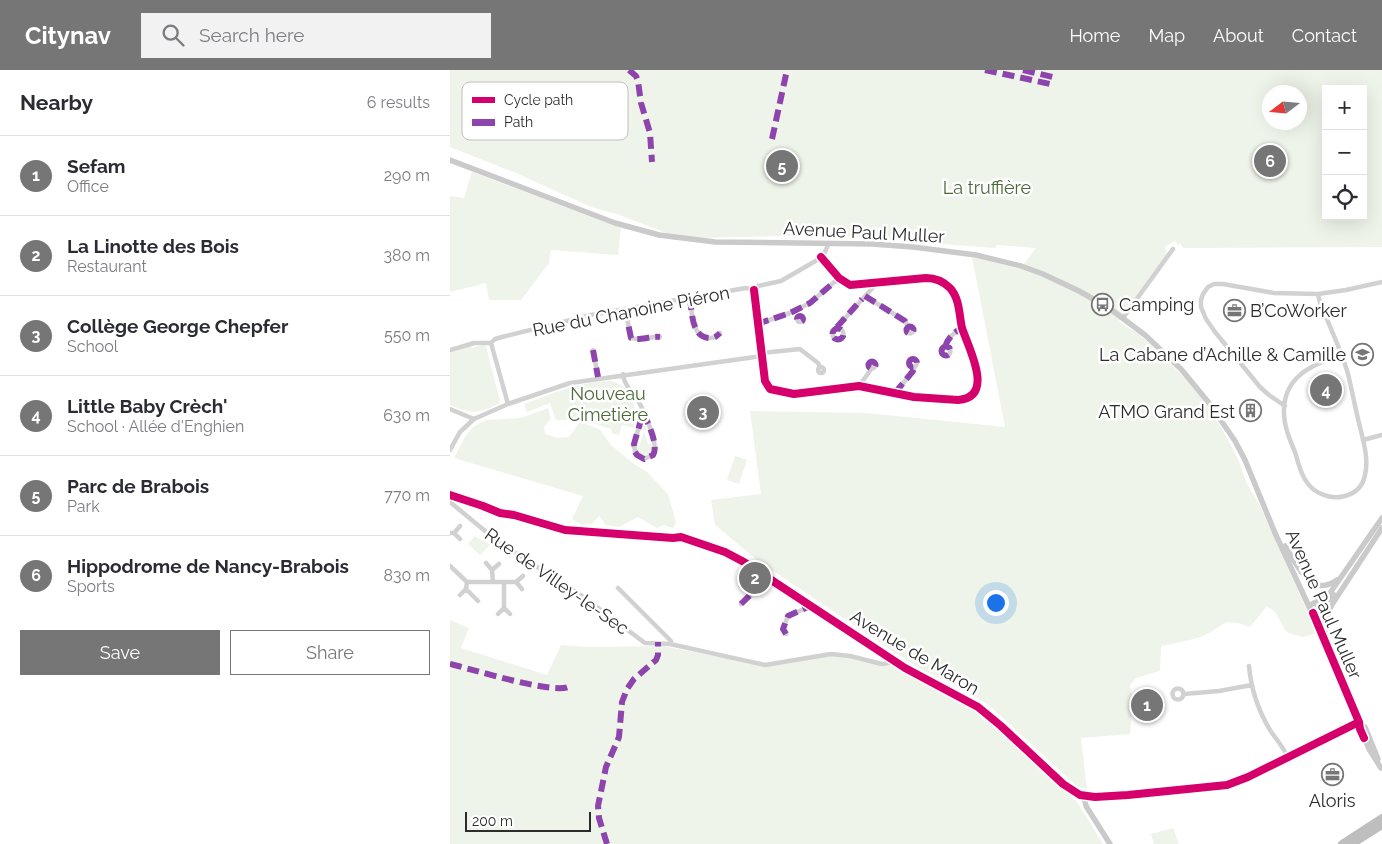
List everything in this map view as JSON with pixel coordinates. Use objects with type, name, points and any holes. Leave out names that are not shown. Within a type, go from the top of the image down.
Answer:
[{"type":"highway","points":[[1342,844],[1382,818]]},
{"type":"highway","points":[[1352,844],[1382,825]]},
{"type":"street","name":"Avenue Paul Muller","points":[[450,160],[615,223],[659,235],[715,242],[829,243],[913,247],[951,251],[994,259],[1032,270],[1060,281],[1123,318],[1154,343],[1180,369],[1209,403],[1226,429],[1260,498],[1325,641],[1369,749],[1382,769]]},
{"type":"street","name":"Rue du Chanoine Piéron","points":[[450,350],[474,343],[492,343],[494,340],[502,337],[581,317],[746,288],[754,290],[758,286],[781,281],[821,257],[829,243]]},
{"type":"street","points":[[1123,318],[1173,249]]},
{"type":"street","points":[[754,290],[765,381],[768,387],[773,390],[798,394],[859,386],[919,398],[958,400],[972,394],[976,384],[977,371],[975,361],[962,328],[955,296],[950,288],[933,278],[850,285],[839,278],[821,257]]},
{"type":"street","points":[[757,324],[794,312],[814,301],[839,278]]},
{"type":"street","points":[[1285,406],[1268,394],[1256,382],[1210,326],[1201,307],[1203,294],[1211,285],[1219,284],[1274,293],[1318,294],[1382,282]]},
{"type":"street","points":[[837,328],[877,283]]},
{"type":"street","points":[[1318,294],[1341,356],[1348,377],[1363,440],[1366,466],[1365,476],[1360,486],[1354,492],[1345,496],[1335,497],[1323,495],[1311,487],[1302,474],[1286,426],[1285,406],[1290,388],[1301,373],[1318,362],[1341,356]]},
{"type":"street","points":[[690,298],[695,327],[699,333],[704,337],[711,338],[720,333]]},
{"type":"street","points":[[863,298],[904,321],[908,326]]},
{"type":"street","points":[[625,309],[631,338],[634,340],[653,336],[660,337]]},
{"type":"street","points":[[794,312],[798,317]]},
{"type":"street","points":[[945,347],[957,330],[962,328]]},
{"type":"street","points":[[492,343],[508,404]]},
{"type":"street","points":[[450,450],[460,432],[474,419],[508,404],[570,382],[800,349],[818,363],[820,367]]},
{"type":"street","points":[[593,350],[598,378]]},
{"type":"street","points":[[895,393],[915,366]]},
{"type":"street","points":[[859,386],[872,368]]},
{"type":"street","points":[[623,374],[624,381],[638,401],[648,421],[656,449],[653,455],[644,459],[637,455],[634,448],[643,413]]},
{"type":"street","points":[[450,409],[474,419]]},
{"type":"street","points":[[1363,440],[1382,435]]},
{"type":"street","name":"Avenue de Maron","points":[[450,495],[500,513],[514,515],[565,530],[676,538],[677,540],[725,552],[766,576],[893,661],[978,707],[1066,787],[1076,794],[1084,796]]},
{"type":"street","name":"Rue de Villey-le-Sec","points":[[450,502],[496,540],[582,596],[642,641],[670,644],[765,665],[831,654],[850,656],[882,664],[889,664],[893,661]]},
{"type":"street","points":[[1325,641],[1327,614],[1340,590],[1380,530],[1382,518]]},
{"type":"street","points":[[460,526],[452,533],[460,539]]},
{"type":"street","points":[[1309,606],[1327,596],[1380,530]]},
{"type":"street","points":[[1275,532],[1310,582],[1319,586],[1326,586],[1341,577]]},
{"type":"street","points":[[486,563],[492,570],[492,582]]},
{"type":"street","points":[[492,570],[499,564]]},
{"type":"street","points":[[450,566],[467,582],[516,582],[524,576]]},
{"type":"street","points":[[741,604],[766,576]]},
{"type":"street","points":[[460,595],[466,589],[467,582]]},
{"type":"street","points":[[504,582],[504,608],[510,614]]},
{"type":"street","points":[[516,582],[522,589]]},
{"type":"street","points":[[618,588],[671,641],[670,644]]},
{"type":"street","points":[[466,589],[478,601]]},
{"type":"street","points":[[1309,606],[1325,602],[1340,590]]},
{"type":"street","points":[[786,634],[783,629],[788,616],[810,605]]},
{"type":"street","points":[[498,614],[504,608]]},
{"type":"street","points":[[1249,666],[1256,702],[1265,722],[1288,757]]},
{"type":"street","points":[[1184,694],[1219,691],[1252,685]]},
{"type":"street","points":[[1110,844],[1088,809],[1084,796],[1128,795],[1220,786],[1242,780],[1359,722]]},
{"type":"green space","name":"La truffière","points":[[450,70],[1382,70],[1382,247],[1183,248],[1180,243],[1178,245],[1175,241],[1165,247],[1167,255],[1119,321],[1138,333],[1180,373],[1201,397],[1221,427],[1238,459],[1247,484],[1260,506],[1317,633],[1303,637],[1289,633],[1285,630],[1276,613],[1267,606],[1250,627],[1232,622],[1227,623],[1200,637],[1161,646],[1160,671],[1136,678],[1130,685],[1133,702],[1130,734],[1081,738],[1087,789],[1078,787],[990,706],[962,688],[924,671],[757,560],[715,525],[711,500],[761,494],[750,411],[867,413],[1005,427],[972,257],[1020,269],[1036,248],[997,245],[995,248],[941,244],[940,242],[794,233],[789,236],[692,238],[669,234],[617,214],[591,207],[516,173],[450,147]]},
{"type":"green space","points":[[472,172],[621,228],[618,255],[551,250],[549,263],[521,300],[489,300],[486,283],[450,292],[450,196],[464,198]]},
{"type":"green space","points":[[470,344],[472,348],[486,346],[500,401],[499,404],[485,410],[474,412],[450,405],[450,352]]},
{"type":"green space","name":"Nouveau Cimetière","points":[[611,381],[625,388],[633,399],[635,406],[634,428],[622,425],[619,435],[612,433],[611,429],[581,419],[556,420],[550,403],[527,412],[524,404],[556,392],[589,383]]},
{"type":"green space","points":[[548,408],[551,419],[544,427],[545,434],[558,438],[569,437],[580,422],[599,429],[611,445],[647,472],[668,494],[676,522],[673,528],[664,525],[657,528],[638,517],[619,527],[606,525],[599,516],[592,524],[582,525],[572,519],[583,496],[454,458],[465,437],[473,427],[486,420],[521,418]]},
{"type":"green space","points":[[646,426],[647,430],[644,431],[641,428]]},
{"type":"green space","points":[[644,431],[648,444],[652,444],[652,448],[650,453],[644,456],[640,455],[636,445],[639,447]]},
{"type":"green space","points":[[735,456],[747,460],[739,484],[727,480]]},
{"type":"green space","points":[[475,536],[490,545],[480,555],[468,544]]},
{"type":"green space","points":[[450,620],[469,628],[461,648],[547,675],[561,645],[589,647],[663,646],[764,666],[831,656],[845,656],[885,666],[892,665],[972,707],[985,716],[1077,802],[1103,844],[450,844]]},
{"type":"green space","points":[[1173,828],[1179,844],[1154,844],[1151,834]]},
{"type":"marked path","points":[[629,70],[636,76],[638,81],[641,103],[650,133],[652,162]]},
{"type":"marked path","points":[[772,139],[787,70]]},
{"type":"marked path","points":[[985,70],[1055,85]]},
{"type":"marked path","points":[[1023,70],[1057,78]]},
{"type":"marked path","points":[[757,324],[790,313],[810,303],[839,278]]},
{"type":"marked path","points":[[865,296],[905,321],[908,326]]},
{"type":"marked path","points":[[690,298],[692,316],[699,334],[704,337],[713,338],[720,333]]},
{"type":"marked path","points":[[837,327],[862,299]]},
{"type":"marked path","points":[[625,309],[631,338],[660,337]]},
{"type":"marked path","points":[[800,316],[803,319],[800,322],[797,319],[800,316]]},
{"type":"marked path","points":[[910,326],[914,330],[910,334],[906,330],[910,326]]},
{"type":"marked path","points":[[945,347],[952,336],[962,328]]},
{"type":"marked path","points":[[836,329],[840,329],[843,334],[842,338],[836,339],[833,336],[833,332],[836,329]]},
{"type":"marked path","points":[[946,347],[950,351],[946,355],[942,351],[946,347]]},
{"type":"marked path","points":[[593,350],[598,377]]},
{"type":"marked path","points":[[913,359],[917,363],[913,367],[909,363],[913,359]]},
{"type":"marked path","points":[[872,362],[875,365],[872,368],[869,365],[872,362]]},
{"type":"marked path","points":[[895,393],[915,367]]},
{"type":"marked path","points":[[643,413],[648,422],[655,446],[653,455],[644,459],[637,455],[634,444],[643,413]]},
{"type":"marked path","points":[[741,604],[766,576]]},
{"type":"marked path","points":[[786,634],[783,629],[788,616],[808,607]]},
{"type":"marked path","points":[[607,844],[599,818],[598,806],[606,767],[619,737],[622,702],[627,689],[634,679],[656,660],[658,642]]},
{"type":"marked path","points":[[450,664],[529,684],[545,687],[568,687]]},
{"type":"cycle path","points":[[754,290],[765,381],[770,389],[794,394],[859,386],[914,397],[958,400],[969,397],[976,390],[978,381],[973,358],[962,328],[956,297],[950,288],[939,280],[926,278],[850,285],[839,278],[821,257]]},
{"type":"cycle path","points":[[450,495],[500,513],[514,515],[565,530],[681,537],[725,552],[744,562],[905,668],[978,707],[1063,784],[1080,795],[1095,797],[1128,795],[1227,785],[1248,777],[1359,722]]},
{"type":"cycle path","points":[[1313,613],[1364,738]]},
{"type":"place","name":"Hippodrome de Nancy-Brabois","points":[[1270,161]]},
{"type":"place","name":"Parc de Brabois","points":[[782,166]]},
{"type":"place","name":"Camping","points":[[1103,304]]},
{"type":"place","name":"B’CoWorker","points":[[1234,310]]},
{"type":"place","name":"La Cabane d’Achille & Camille","points":[[1362,354]]},
{"type":"place","name":"Little Baby Crèch'","points":[[1326,390]]},
{"type":"place","name":"ATMO Grand Est","points":[[1251,411]]},
{"type":"place","name":"Collège George Chepfer","points":[[703,412]]},
{"type":"place","name":"La Linotte des Bois","points":[[755,578]]},
{"type":"place","name":"Sefam","points":[[1147,705]]},
{"type":"place","name":"Aloris","points":[[1332,775]]}]
